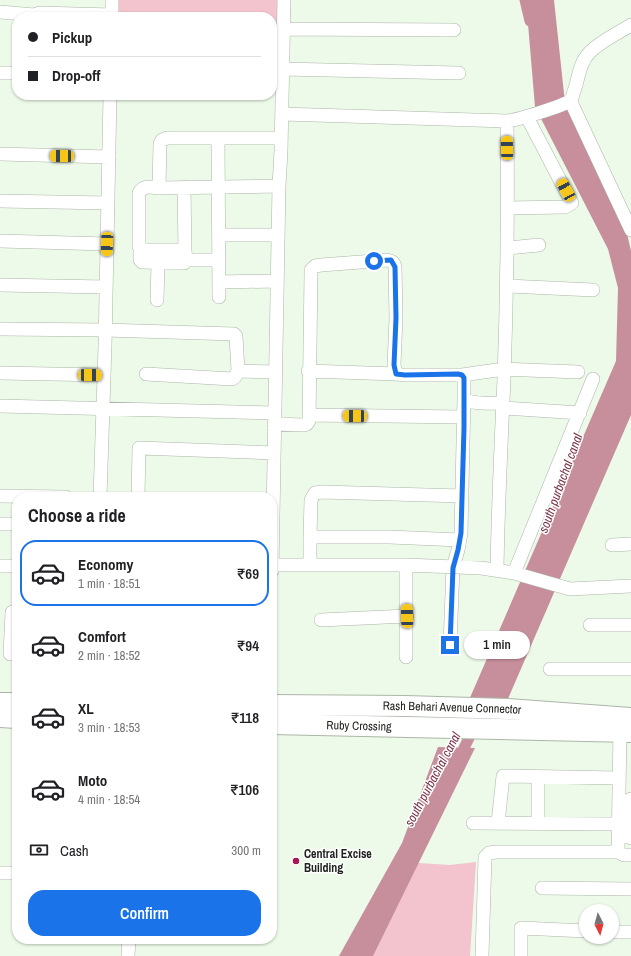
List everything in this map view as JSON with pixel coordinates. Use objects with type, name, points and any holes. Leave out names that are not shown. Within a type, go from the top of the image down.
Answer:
[{"type":"main road","points":[[0,702],[12,703]]},
{"type":"main road","name":"Rash Behari Avenue Connector","points":[[277,704],[405,706],[499,729],[627,727]]},
{"type":"main road","name":"Rash Behari Avenue Connector","points":[[447,717],[508,709],[627,727]]},
{"type":"main road","points":[[0,717],[12,718]]},
{"type":"main road","name":"Ruby Crossing","points":[[277,724],[447,717]]},
{"type":"street","points":[[112,0],[112,12]]},
{"type":"street","points":[[273,492],[276,372],[273,268],[277,145],[282,114],[279,75],[284,0]]},
{"type":"street","points":[[0,12],[12,14]]},
{"type":"street","points":[[282,114],[507,121],[517,120],[567,102],[574,93],[580,65],[590,52],[607,39],[631,25]]},
{"type":"street","points":[[282,29],[454,30]]},
{"type":"street","points":[[0,73],[12,73]]},
{"type":"street","points":[[279,75],[459,73]]},
{"type":"street","points":[[100,492],[110,100]]},
{"type":"street","points":[[567,102],[631,230]]},
{"type":"street","points":[[508,208],[565,207],[572,203],[527,117]]},
{"type":"street","points":[[497,570],[498,493],[503,406],[508,208],[507,121]]},
{"type":"street","points":[[159,188],[160,144],[162,140],[167,138],[218,138],[277,145]]},
{"type":"street","points":[[218,138],[219,297]]},
{"type":"street","points":[[0,154],[109,157]]},
{"type":"street","points":[[184,187],[185,256],[182,263],[141,261],[139,246],[139,193],[141,189],[146,187],[275,186]]},
{"type":"street","points":[[0,201],[108,203]]},
{"type":"street","points":[[219,236],[274,235]]},
{"type":"street","points":[[0,241],[107,244]]},
{"type":"street","points":[[507,248],[539,246]]},
{"type":"street","points":[[140,249],[219,260]]},
{"type":"street","points":[[0,406],[103,408],[274,418],[304,425],[307,424],[309,415],[308,371],[311,270],[321,265],[391,260],[395,267],[396,318],[394,365],[396,374]]},
{"type":"street","points":[[157,300],[158,263]]},
{"type":"street","points":[[219,282],[273,281]]},
{"type":"street","points":[[268,299],[273,281]]},
{"type":"street","points":[[0,285],[106,287]]},
{"type":"street","points":[[506,286],[593,290]]},
{"type":"street","points":[[0,329],[105,330],[234,334],[236,336],[238,371],[232,379],[146,374]]},
{"type":"street","points":[[308,371],[405,375],[462,375],[504,369],[578,372]]},
{"type":"street","points":[[238,371],[276,372]]},
{"type":"street","points":[[0,373],[104,375]]},
{"type":"street","points":[[450,645],[453,568],[460,540],[462,496],[464,378],[462,375]]},
{"type":"street","points":[[514,573],[593,379]]},
{"type":"street","points":[[464,398],[468,402],[580,413]]},
{"type":"street","points":[[309,415],[464,417]]},
{"type":"street","points":[[138,492],[139,448],[274,453]]},
{"type":"street","points":[[310,565],[311,500],[315,493],[462,496]]},
{"type":"street","points":[[0,496],[12,496]]},
{"type":"street","points":[[0,524],[12,524]]},
{"type":"street","points":[[310,537],[389,537],[460,540]]},
{"type":"street","points":[[612,545],[631,544]]},
{"type":"street","points":[[277,565],[406,565],[497,570],[514,573],[568,588],[631,586]]},
{"type":"street","points":[[406,565],[406,657]]},
{"type":"street","points":[[0,566],[12,566]]},
{"type":"street","points":[[9,654],[10,612]]},
{"type":"street","points":[[321,620],[407,616]]},
{"type":"street","points":[[590,625],[631,625]]},
{"type":"street","points":[[550,669],[631,669]]},
{"type":"street","points":[[618,852],[619,778],[627,727]]},
{"type":"street","points":[[498,823],[503,776],[619,778]]},
{"type":"street","points":[[538,777],[538,823]]},
{"type":"street","points":[[631,799],[627,801],[626,804],[625,835],[631,838]]},
{"type":"street","points":[[473,823],[618,824]]},
{"type":"street","points":[[482,956],[485,857],[489,853],[618,852],[624,855],[631,855]]},
{"type":"street","points":[[0,873],[12,873]]},
{"type":"street","points":[[542,888],[631,889]]},
{"type":"street","points":[[521,956],[521,928],[579,931]]},
{"type":"street","points":[[619,932],[631,932]]},
{"type":"street","points":[[128,956],[129,944]]},
{"type":"shaded area","points":[[119,0],[278,0],[279,72],[277,72],[277,12],[118,12]]},
{"type":"shaded area","points":[[403,862],[450,865],[476,862],[470,956],[355,956]]},
{"type":"water","points":[[526,0],[554,0],[565,103],[623,216],[631,251],[631,415],[507,701],[469,700],[616,361],[618,288],[608,249],[535,107]]},
{"type":"water","points":[[438,747],[475,748],[373,956],[339,956],[402,843]]},
{"type":"waterway","name":"south purbachal canal","points":[[525,0],[530,21]]},
{"type":"waterway","name":"south purbachal canal","points":[[458,760],[475,726]]},
{"type":"place","name":"Central Excise Building","points":[[296,861]]},
{"type":"route","points":[[374,261],[391,260],[395,267],[396,318],[394,369],[396,374],[458,374],[462,375],[464,378],[461,533],[453,568],[450,645]]}]
